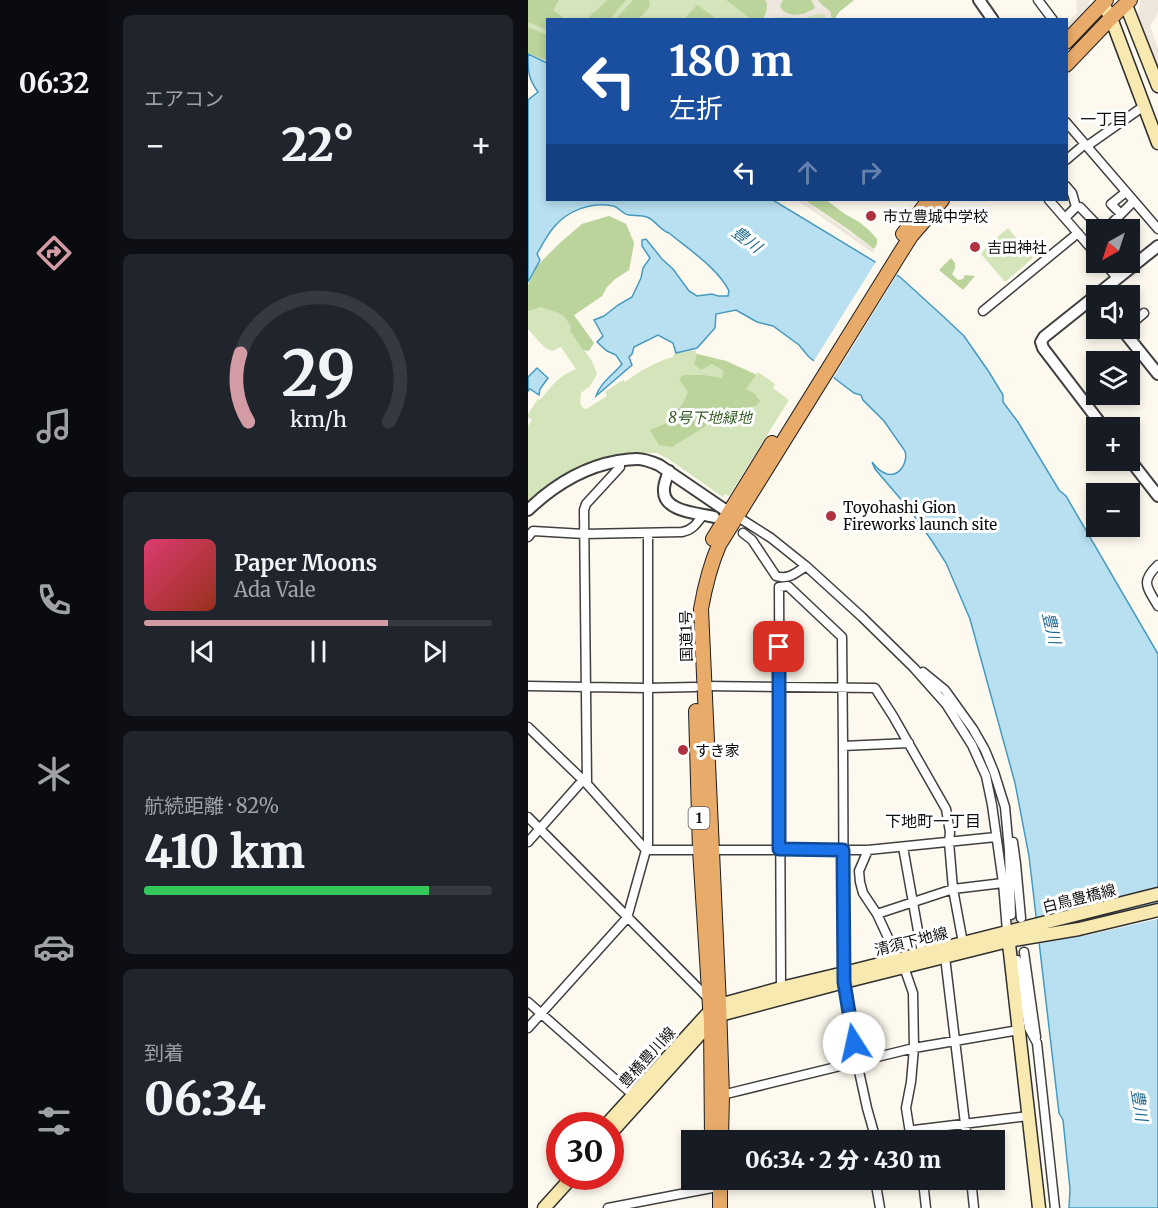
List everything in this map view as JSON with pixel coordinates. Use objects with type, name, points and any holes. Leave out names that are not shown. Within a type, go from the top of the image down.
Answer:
[{"type":"highway","points":[[1068,38],[1103,1]]},
{"type":"highway","points":[[1068,63],[1126,2]]},
{"type":"highway","name":"国道1号","points":[[721,1130],[722,1095],[714,1010],[699,687],[700,609],[705,583],[735,511],[896,253],[907,227],[926,201]]},
{"type":"highway","name":"国道1号","points":[[896,253],[941,201]]},
{"type":"highway","name":"国道1号","points":[[712,1130],[714,1010]]},
{"type":"highway","points":[[712,1208],[715,1190]]},
{"type":"highway","points":[[717,1190],[720,1208]]},
{"type":"main road","points":[[1103,1],[1158,143]]},
{"type":"main road","points":[[1126,2],[1157,80]]},
{"type":"main road","name":"白鳥豊橋線","points":[[1008,936],[1024,928],[1158,894]]},
{"type":"main road","name":"白鳥豊橋線","points":[[1024,928],[1079,929],[1158,910]]},
{"type":"main road","points":[[1008,936],[1039,1208]]},
{"type":"main road","name":"清須下地線","points":[[714,1010],[901,963],[945,957],[1008,936]]},
{"type":"main road","name":"清須下地線","points":[[901,963],[922,953],[963,943],[1008,936]]},
{"type":"main road","name":"清須下地線","points":[[714,1010],[780,988],[844,977]]},
{"type":"main road","name":"豊橋豊川線","points":[[618,1112],[714,1010]]},
{"type":"main road","name":"豊橋豊川線","points":[[624,1117],[714,1010]]},
{"type":"main road","points":[[534,1208],[550,1190]]},
{"type":"main road","points":[[544,1208],[560,1190]]},
{"type":"street","points":[[979,0],[992,18]]},
{"type":"street","points":[[1038,0],[1052,18]]},
{"type":"street","points":[[1068,158],[1144,106]]},
{"type":"street","points":[[1068,124],[1158,229]]},
{"type":"street","points":[[1068,188],[1072,193],[1076,207]]},
{"type":"street","points":[[1121,214],[1112,204],[1126,192]]},
{"type":"street","points":[[1050,201],[1086,242]]},
{"type":"street","points":[[1116,219],[1134,201]]},
{"type":"street","points":[[1065,218],[1076,207]]},
{"type":"street","points":[[1076,207],[1080,207],[1093,219]]},
{"type":"street","points":[[983,311],[1078,233]]},
{"type":"street","points":[[1109,285],[1158,246]]},
{"type":"street","points":[[1113,273],[1117,278]]},
{"type":"street","points":[[1086,305],[1044,336],[1041,342],[1042,348],[1095,417]]},
{"type":"street","points":[[1140,316],[1144,313]]},
{"type":"street","points":[[1133,339],[1158,374]]},
{"type":"street","points":[[528,510],[553,490],[596,466],[620,461],[646,460],[659,465],[735,511],[806,566],[914,669],[946,704],[972,745],[986,776],[992,805],[1008,936]]},
{"type":"street","points":[[528,842],[585,782],[587,686],[584,510],[586,504],[620,467],[620,461]]},
{"type":"street","points":[[669,471],[664,489],[666,500],[670,505],[708,516]]},
{"type":"street","points":[[1138,471],[1158,496]]},
{"type":"street","points":[[1148,484],[1158,476]]},
{"type":"street","points":[[528,537],[533,531],[584,534],[682,532],[689,531],[708,516]]},
{"type":"street","points":[[528,1028],[627,918],[648,844],[648,533]]},
{"type":"street","points":[[743,533],[752,540],[776,576],[786,578],[806,566]]},
{"type":"street","points":[[1158,565],[1146,581],[1158,606]]},
{"type":"street","points":[[780,988],[779,587],[788,586],[842,637],[844,977],[857,1062],[873,1130]]},
{"type":"street","points":[[914,669],[924,673],[945,690],[985,750],[1005,807],[1011,915]]},
{"type":"street","points":[[528,686],[875,688],[946,809],[950,832],[953,889],[963,943]]},
{"type":"street","points":[[528,727],[585,782],[646,850],[868,850],[996,837]]},
{"type":"street","points":[[843,746],[909,743]]},
{"type":"street","points":[[528,817],[714,1010]]},
{"type":"street","points":[[1008,841],[1012,840],[1024,928]]},
{"type":"street","points":[[903,847],[922,953]]},
{"type":"street","points":[[868,850],[859,871],[863,893],[877,914],[913,993],[914,1048],[906,1108],[908,1130]]},
{"type":"street","points":[[877,914],[953,889],[1003,883]]},
{"type":"street","points":[[1024,952],[1037,1043],[1055,1208]]},
{"type":"street","points":[[945,957],[967,1130]]},
{"type":"street","points":[[1017,960],[1029,1028],[1037,1043]]},
{"type":"street","points":[[528,1002],[633,1095]]},
{"type":"street","points":[[722,1095],[914,1048],[1019,1030]]},
{"type":"street","points":[[914,1130],[1028,1116]]},
{"type":"street","points":[[608,1208],[686,1190]]},
{"type":"street","points":[[877,1190],[880,1208]]},
{"type":"street","points":[[924,1190],[926,1208]]},
{"type":"street","points":[[972,1190],[974,1208]]},
{"type":"green space","points":[[528,0],[854,0],[835,18],[546,18],[546,61],[528,53]]},
{"type":"green space","points":[[528,0],[559,0],[553,10],[564,18],[546,18],[546,30],[528,22]]},
{"type":"green space","points":[[607,0],[626,0],[611,18],[589,18]]},
{"type":"green space","points":[[633,0],[649,0],[650,6],[640,18],[617,18]]},
{"type":"green space","points":[[726,0],[765,0],[767,5],[763,18],[750,18]]},
{"type":"green space","points":[[783,0],[811,0],[815,8],[806,13],[792,15],[780,7]]},
{"type":"green space","points":[[818,0],[854,0],[835,18]]},
{"type":"green space","points":[[698,5],[715,18],[685,18]]},
{"type":"green space","points":[[528,27],[546,35],[546,61],[528,53]]},
{"type":"green space","points":[[806,201],[827,201],[859,222],[877,239],[874,249]]},
{"type":"green space","name":"8号下地緑地","points":[[609,216],[626,224],[634,243],[629,270],[615,279],[602,296],[573,316],[570,331],[592,361],[597,374],[590,386],[581,393],[580,403],[586,409],[607,396],[605,392],[623,380],[625,382],[648,367],[673,357],[674,354],[695,350],[697,354],[726,361],[756,374],[758,372],[775,384],[773,388],[789,400],[729,496],[725,494],[723,497],[657,453],[643,453],[624,456],[528,505],[528,426],[532,420],[528,414],[538,399],[540,400],[556,382],[576,369],[561,347],[552,351],[544,347],[528,329],[528,285],[537,266],[582,224]]},
{"type":"green space","points":[[609,216],[626,224],[634,243],[629,270],[615,279],[602,296],[574,315],[594,343],[589,351],[583,350],[570,331],[571,326],[563,315],[541,307],[528,311],[528,285],[537,266],[582,224]]},
{"type":"green space","points":[[1008,228],[1033,258],[1005,282],[981,254]]},
{"type":"green space","points":[[951,258],[955,263],[952,274],[958,280],[963,279],[965,275],[975,276],[963,290],[939,270]]},
{"type":"green space","points":[[697,354],[726,361],[756,375],[746,389],[755,394],[760,401],[756,406],[733,409],[672,447],[659,445],[650,430],[669,422],[683,403],[688,392],[679,379],[683,375],[722,378],[724,371],[712,364],[701,370],[694,364]]},
{"type":"shaded area","points":[[765,0],[783,0],[780,7],[784,12],[793,15],[812,10],[815,8],[812,0],[818,0],[831,12],[831,18],[825,18],[825,15],[821,13],[804,18],[763,18],[767,3]]},
{"type":"shaded area","points":[[1076,0],[1090,0],[1088,11],[1068,32],[1068,22],[1077,13]]},
{"type":"shaded area","points":[[1140,0],[1158,0],[1158,11],[1150,26],[1158,48],[1158,67],[1138,15]]},
{"type":"shaded area","points":[[798,201],[805,201],[874,249],[873,253]]},
{"type":"water","name":"豊川","points":[[528,54],[546,63],[546,201],[775,201],[900,277],[964,336],[989,372],[1003,395],[1003,402],[1018,422],[1059,490],[1066,496],[1086,530],[1086,537],[1090,537],[1158,654],[1158,1208],[1069,1208],[1070,1189],[1063,1120],[1059,1113],[1029,856],[1015,783],[970,619],[946,563],[910,510],[875,469],[872,462],[887,474],[896,473],[904,464],[905,451],[884,421],[863,400],[861,395],[854,393],[838,381],[808,356],[799,345],[773,326],[757,322],[736,310],[716,314],[715,328],[697,348],[676,353],[673,343],[658,335],[634,347],[629,357],[632,365],[596,396],[604,383],[622,364],[616,355],[597,342],[603,336],[594,320],[632,297],[643,268],[650,258],[642,246],[642,240],[646,239],[689,291],[697,296],[712,294],[728,296],[729,291],[718,274],[650,219],[627,214],[615,207],[605,205],[580,209],[559,221],[537,254],[540,260],[528,282],[528,100],[538,92],[529,74]]},
{"type":"water","points":[[537,368],[548,378],[540,389],[539,395],[530,389],[528,391],[528,377]]},
{"type":"pier","points":[[877,260],[898,273],[832,380],[812,364]]},
{"type":"pier","points":[[1158,905],[1158,919],[1036,944],[1035,932],[1081,924]]},
{"type":"tunnel","points":[[1011,915],[1017,960]]},
{"type":"place","name":"市立豊城中学校","points":[[871,216]]},
{"type":"place","name":"吉田神社","points":[[975,247]]},
{"type":"place","name":"Toyohashi Gion Fireworks launch site","points":[[831,516]]},
{"type":"place","name":"すき家","points":[[683,750]]},
{"type":"district","name":"一丁目","points":[[1104,119]]},
{"type":"district","name":"下地町一丁目","points":[[933,821]]},
{"type":"route","points":[[779,647],[779,849],[843,850],[844,982],[854,1043]]}]
